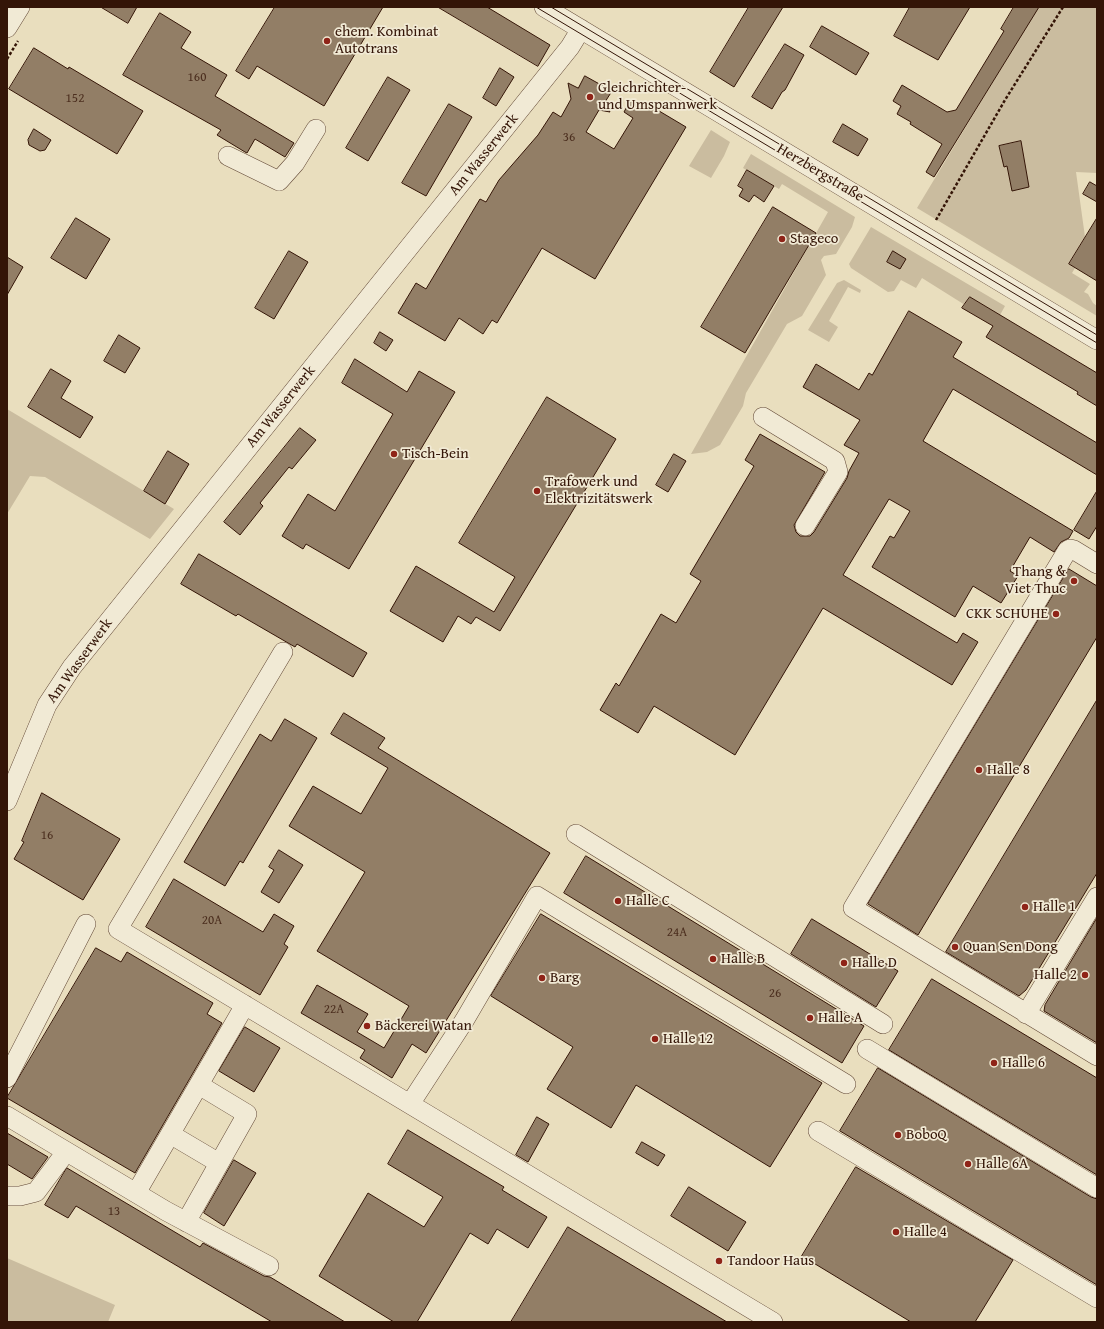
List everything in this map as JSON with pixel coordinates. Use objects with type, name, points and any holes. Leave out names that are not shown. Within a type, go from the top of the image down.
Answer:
[{"type":"street","points":[[7,28],[20,7]]},
{"type":"street","name":"Herzbergstraße","points":[[544,7],[1097,340]]},
{"type":"street","name":"Am Wasserwerk","points":[[7,801],[47,705],[72,667],[566,53],[581,29]]},
{"type":"street","points":[[228,156],[279,181],[295,163],[316,129]]},
{"type":"street","points":[[763,417],[835,461],[838,466],[838,472],[806,526]]},
{"type":"street","points":[[1097,564],[1074,550],[1070,549],[1068,551],[853,908],[1097,1056]]},
{"type":"street","points":[[284,652],[118,929],[772,1322]]},
{"type":"street","points":[[576,834],[883,1024]]},
{"type":"street","points":[[410,1104],[464,1020],[537,896],[846,1084]]},
{"type":"street","points":[[1026,1014],[1097,897]]},
{"type":"street","points":[[7,1078],[86,924]]},
{"type":"street","points":[[136,1193],[245,1005]]},
{"type":"street","points":[[867,1049],[1097,1188]]},
{"type":"street","points":[[186,1222],[247,1114],[199,1085]]},
{"type":"street","points":[[7,1116],[186,1222],[269,1266]]},
{"type":"street","points":[[818,1131],[1097,1298]]},
{"type":"street","points":[[170,1134],[219,1163]]},
{"type":"street","points":[[7,1196],[20,1196],[36,1192],[66,1152]]},
{"type":"path","points":[[936,220],[1005,100],[1063,7]]},
{"type":"shaded area","points":[[1038,7],[1097,7],[1097,173],[1076,172],[1085,237],[1069,264],[1075,268],[1072,273],[1090,284],[1084,292],[1088,294],[1093,303],[1097,306],[1097,316],[917,208]]},
{"type":"shaded area","points":[[711,130],[730,142],[724,156],[711,178],[689,166]]},
{"type":"shaded area","points":[[751,154],[855,217],[852,227],[836,254],[824,256],[821,260],[826,275],[802,316],[787,324],[746,393],[743,406],[720,445],[707,452],[691,454],[828,212],[782,184],[779,189],[743,168]]},
{"type":"shaded area","points":[[871,227],[1005,306],[1000,315],[970,297],[965,305],[922,278],[916,288],[901,280],[894,291],[888,292],[851,268],[849,264]]},
{"type":"shaded area","points":[[844,280],[861,290],[860,293],[848,287],[829,321],[838,327],[829,342],[808,330],[837,283]]},
{"type":"shaded area","points":[[7,409],[174,509],[150,539],[45,477],[30,476],[7,514]]},
{"type":"shaded area","points":[[7,1258],[115,1305],[108,1322],[7,1322]]},
{"type":"building","points":[[101,7],[137,7],[128,23]]},
{"type":"building","name":"ehem. Kombinat Autotrans","points":[[275,7],[383,7],[324,106],[257,66],[249,79],[236,71]]},
{"type":"building","points":[[438,7],[487,7],[550,45],[538,66]]},
{"type":"building","points":[[749,7],[783,7],[734,87],[710,72]]},
{"type":"building","points":[[910,7],[970,7],[938,60],[894,36]]},
{"type":"building","points":[[1014,7],[1039,7],[934,177],[926,172],[942,144],[897,114],[901,106],[893,101],[902,85],[947,112],[956,110],[1004,31],[1001,29]]},
{"type":"building","points":[[160,13],[191,32],[181,48],[227,75],[215,96],[294,143],[285,157],[255,139],[247,153],[245,152],[217,135],[221,130],[123,75]]},
{"type":"building","points":[[822,26],[869,53],[856,75],[810,47]]},
{"type":"building","points":[[785,44],[804,55],[785,90],[782,92],[772,109],[752,97]]},
{"type":"building","points":[[34,48],[143,111],[117,154],[9,89]]},
{"type":"building","points":[[500,68],[514,77],[496,106],[483,98]]},
{"type":"building","points":[[585,76],[612,91],[605,102],[610,112],[599,110],[586,132],[614,149],[633,118],[624,112],[630,101],[641,107],[644,102],[686,127],[595,279],[542,248],[497,323],[492,320],[483,334],[459,318],[445,341],[398,313],[416,283],[426,289],[480,199],[486,202],[499,180],[538,135],[553,112],[561,117],[571,99],[568,83],[578,88]]},
{"type":"building","points":[[388,77],[410,90],[368,161],[346,148]]},
{"type":"building","points":[[449,104],[472,117],[426,196],[402,183]]},
{"type":"building","points":[[843,124],[868,139],[858,156],[833,142]]},
{"type":"building","points":[[34,129],[51,140],[45,150],[40,151],[29,145],[28,140]]},
{"type":"building","points":[[1021,141],[1029,187],[1012,191],[1007,166],[1004,167],[999,146]]},
{"type":"building","points":[[747,170],[774,186],[764,202],[754,195],[749,202],[739,196],[743,189],[738,186]]},
{"type":"building","points":[[1090,182],[1097,186],[1097,202],[1083,194]]},
{"type":"building","points":[[773,207],[816,233],[745,353],[701,327]]},
{"type":"building","points":[[76,218],[110,239],[86,279],[51,258]]},
{"type":"building","points":[[1097,218],[1097,281],[1069,264]]},
{"type":"building","points":[[289,251],[308,262],[274,319],[255,308]]},
{"type":"building","points":[[893,251],[906,259],[900,269],[887,262]]},
{"type":"building","points":[[7,257],[23,267],[7,295]]},
{"type":"building","points":[[970,297],[1097,373],[1097,406],[1077,394],[1078,392],[986,337],[993,326],[962,308]]},
{"type":"building","points":[[909,311],[962,342],[953,357],[1097,443],[1097,475],[953,389],[923,441],[1073,531],[1069,538],[1061,542],[1054,552],[1030,537],[1010,571],[1018,576],[1001,603],[973,586],[955,617],[872,567],[890,536],[894,538],[910,511],[889,499],[843,575],[957,643],[963,633],[978,642],[952,685],[823,608],[735,755],[654,706],[638,733],[600,710],[616,683],[619,686],[661,614],[676,623],[701,581],[690,574],[754,466],[745,460],[760,434],[825,472],[794,525],[796,532],[800,536],[810,536],[814,532],[847,478],[849,471],[859,453],[844,445],[860,420],[803,387],[816,364],[859,390],[869,373],[872,375]]},
{"type":"building","points":[[380,332],[393,340],[386,351],[374,343]]},
{"type":"building","points":[[119,335],[140,348],[125,373],[104,361]]},
{"type":"building","name":"Tisch-Bein","points":[[355,359],[407,392],[419,371],[455,392],[349,569],[306,544],[303,549],[282,536],[308,494],[335,511],[393,414],[342,383]]},
{"type":"building","points":[[51,369],[71,381],[61,398],[93,417],[80,438],[28,407]]},
{"type":"building","name":"Trafowerk und Elektrizitätswerk","points":[[547,397],[616,439],[500,631],[476,617],[471,624],[458,616],[443,642],[390,611],[416,566],[494,612],[515,577],[459,543]]},
{"type":"building","points":[[300,428],[316,440],[292,469],[289,467],[260,503],[263,506],[240,535],[224,522]]},
{"type":"building","points":[[168,451],[189,464],[165,504],[144,491]]},
{"type":"building","points":[[674,454],[686,461],[668,492],[656,485]]},
{"type":"building","points":[[1097,491],[1097,526],[1089,539],[1074,530]]},
{"type":"building","points":[[199,554],[367,653],[353,677],[297,644],[295,647],[238,614],[236,616],[181,584]]},
{"type":"building","name":"Halle 8","points":[[1069,569],[1097,586],[1097,637],[918,935],[868,904]]},
{"type":"building","name":"Halle 1","points":[[1097,700],[1097,873],[1026,990],[1019,996],[946,952]]},
{"type":"building","points":[[344,713],[385,738],[378,748],[550,853],[426,1053],[412,1044],[392,1078],[360,1058],[365,1050],[301,1013],[317,985],[368,1014],[357,1032],[384,1048],[409,1006],[317,951],[365,872],[289,826],[313,786],[361,814],[388,768],[331,734]]},
{"type":"building","points":[[285,719],[317,738],[243,863],[240,861],[225,886],[184,862],[260,734],[271,741]]},
{"type":"building","points":[[42,793],[120,839],[83,900],[14,859],[24,842],[22,841]]},
{"type":"building","points":[[279,850],[303,865],[279,903],[261,892],[274,870],[269,867]]},
{"type":"building","points":[[586,856],[864,1026],[842,1063],[564,893]]},
{"type":"building","points":[[174,879],[263,932],[274,914],[294,926],[284,944],[288,947],[260,995],[146,927]]},
{"type":"building","name":"Halle 12","points":[[541,914],[822,1083],[770,1167],[636,1085],[611,1128],[547,1089],[573,1047],[491,996]]},
{"type":"building","name":"Halle 2","points":[[1097,918],[1097,1043],[1044,1011],[1045,1005]]},
{"type":"building","name":"Halle D","points":[[812,919],[898,971],[876,1007],[791,954]]},
{"type":"building","points":[[96,948],[121,962],[127,952],[213,1003],[207,1014],[222,1023],[135,1173],[7,1098]]},
{"type":"building","name":"Halle 6","points":[[932,979],[1097,1078],[1097,1175],[889,1050]]},
{"type":"building","points":[[245,1027],[280,1048],[254,1092],[219,1071]]},
{"type":"building","name":"Halle 6A","points":[[878,1068],[1091,1197],[1097,1199],[1097,1285],[840,1131]]},
{"type":"building","points":[[537,1117],[549,1124],[528,1162],[516,1155]]},
{"type":"building","points":[[408,1130],[504,1187],[502,1190],[547,1217],[528,1248],[497,1229],[488,1244],[470,1233],[417,1322],[394,1322],[319,1276],[368,1193],[424,1227],[443,1197],[388,1164]]},
{"type":"building","points":[[7,1133],[48,1157],[32,1179],[7,1164]]},
{"type":"building","points":[[642,1142],[665,1155],[658,1166],[636,1153]]},
{"type":"building","points":[[234,1160],[256,1173],[224,1226],[204,1213]]},
{"type":"building","name":"Halle 4","points":[[856,1167],[1013,1260],[975,1322],[911,1322],[802,1256]]},
{"type":"building","points":[[67,1168],[200,1247],[203,1243],[264,1276],[270,1277],[345,1322],[272,1322],[76,1206],[68,1218],[45,1205]]},
{"type":"building","points":[[689,1187],[746,1222],[728,1251],[671,1216]]},
{"type":"building","points":[[568,1227],[727,1322],[511,1322]]},
{"type":"tram line","points":[[536,7],[1097,343]]},
{"type":"tram line","points":[[551,7],[1097,335]]},
{"type":"place","name":"ehem. Kombinat Autotrans","points":[[327,41]]},
{"type":"place","name":"Gleichrichter- und Umspannwerk","points":[[590,97]]},
{"type":"place","name":"Stageco","points":[[782,239]]},
{"type":"place","name":"Tisch-Bein","points":[[394,454]]},
{"type":"place","name":"Trafowerk und Elektrizitätswerk","points":[[537,491]]},
{"type":"place","name":"Thang & Viet Thuc","points":[[1074,581]]},
{"type":"place","name":"CKK SCHUHE","points":[[1056,614]]},
{"type":"place","name":"Halle 8","points":[[979,770]]},
{"type":"place","name":"Halle C","points":[[618,901]]},
{"type":"place","name":"Halle 1","points":[[1025,907]]},
{"type":"place","name":"Quan Sen Dong","points":[[955,947]]},
{"type":"place","name":"Halle B","points":[[713,959]]},
{"type":"place","name":"Halle D","points":[[844,963]]},
{"type":"place","name":"Halle 2","points":[[1085,975]]},
{"type":"place","name":"Barg","points":[[542,978]]},
{"type":"place","name":"Halle A","points":[[810,1018]]},
{"type":"place","name":"Bäckerei Watan","points":[[367,1026]]},
{"type":"place","name":"Halle 12","points":[[655,1039]]},
{"type":"place","name":"Halle 6","points":[[994,1063]]},
{"type":"place","name":"BoboQ","points":[[898,1135]]},
{"type":"place","name":"Halle 6A","points":[[968,1164]]},
{"type":"place","name":"Halle 4","points":[[896,1232]]},
{"type":"place","name":"Tandoor Haus","points":[[719,1261]]}]
